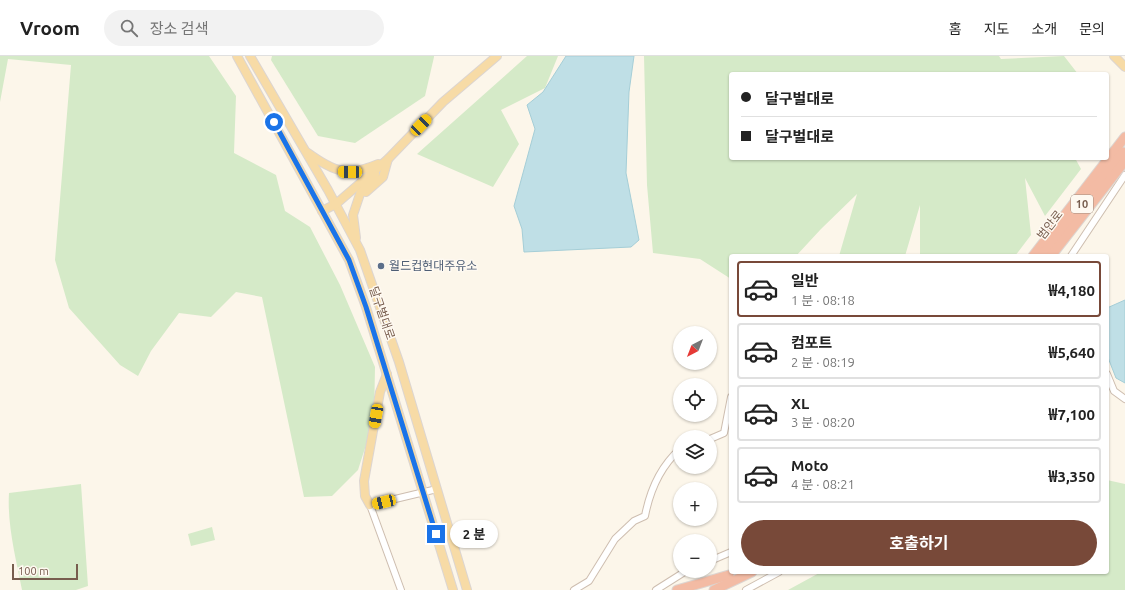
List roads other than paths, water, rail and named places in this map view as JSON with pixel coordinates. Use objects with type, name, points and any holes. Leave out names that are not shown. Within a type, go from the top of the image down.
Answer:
[{"type":"highway","points":[[1035,254],[1123,151],[1125,137]]},
{"type":"highway","name":"범안로","points":[[1043,254],[1123,151]]},
{"type":"highway","name":"범안로","points":[[1051,254],[1123,151]]},
{"type":"highway","points":[[1060,254],[1125,170]]},
{"type":"highway","points":[[677,590],[733,576]]},
{"type":"highway","points":[[696,590],[733,576]]},
{"type":"highway","points":[[714,590],[733,576]]},
{"type":"highway","points":[[721,590],[733,576]]},
{"type":"main road","name":"달구벌대로","points":[[237,56],[349,260],[386,374],[452,590]]},
{"type":"main road","name":"달구벌대로","points":[[250,56],[336,204],[357,244],[382,311],[467,590]]},
{"type":"main road","points":[[322,211],[336,204],[386,160],[443,102],[497,56]]},
{"type":"main road","points":[[1114,56],[1125,67]]},
{"type":"main road","points":[[305,150],[323,164],[342,172],[358,171],[386,160]]},
{"type":"main road","points":[[357,244],[353,215],[358,199],[386,160]]},
{"type":"main road","points":[[370,505],[365,496],[364,481],[380,392],[386,374]]},
{"type":"street","points":[[1072,254],[1125,175]]},
{"type":"street","points":[[1109,379],[1114,391],[1125,399]]},
{"type":"street","points":[[717,436],[724,432],[729,407]]},
{"type":"street","points":[[574,590],[589,581],[615,540],[634,521],[645,516],[649,494],[662,469],[673,457]]},
{"type":"street","points":[[402,590],[370,505],[437,489]]},
{"type":"street","points":[[717,558],[729,553]]},
{"type":"street","points":[[746,590],[775,574]]},
{"type":"street","points":[[656,590],[675,578]]},
{"type":"water","points":[[566,56],[634,56],[629,92],[626,173],[639,240],[631,247],[524,252],[522,229],[514,206],[535,129],[527,105],[543,92]]},
{"type":"water","points":[[1125,300],[1125,383],[1116,378],[1109,360],[1109,307]]},
{"type":"place","name":"월드컵현대주유소","points":[[381,266]]}]
